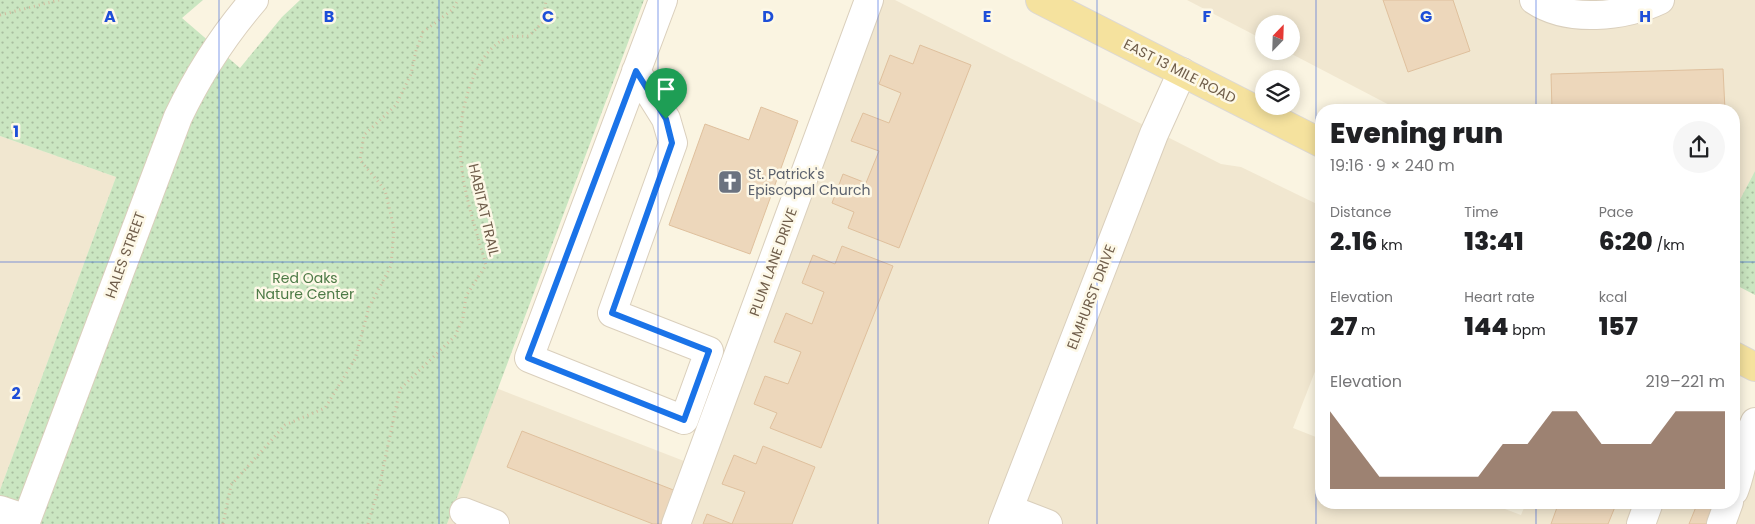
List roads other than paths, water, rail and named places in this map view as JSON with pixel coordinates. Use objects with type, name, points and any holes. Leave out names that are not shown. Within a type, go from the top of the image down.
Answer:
[{"type":"main road","name":"EAST 13 MILE ROAD","points":[[1040,0],[1315,140]]},
{"type":"main road","points":[[1740,359],[1755,367]]},
{"type":"street","name":"HALES STREET","points":[[26,522],[178,116],[208,59],[226,32],[254,0]]},
{"type":"street","points":[[636,71],[666,119],[672,143],[612,313],[709,351],[684,420],[528,358],[636,71],[663,0]]},
{"type":"street","name":"PLUM LANE DRIVE","points":[[676,524],[869,0]]},
{"type":"street","points":[[1534,0],[1548,9],[1564,14],[1622,14],[1641,9],[1660,0]]},
{"type":"street","name":"ELMHURST DRIVE","points":[[1006,516],[1154,134],[1182,72]]},
{"type":"street","points":[[1743,482],[1748,435],[1755,422]]},
{"type":"street","points":[[1641,524],[1646,509]]},
{"type":"street","points":[[1721,524],[1726,509]]},
{"type":"street","points":[[0,510],[26,522]]},
{"type":"street","points":[[464,512],[495,524]]},
{"type":"street","points":[[1006,516],[1048,524]]},
{"type":"place","name":"St. Patrick's Episcopal Church","points":[[730,182]]},
{"type":"park label","name":"Red Oaks Nature Center","points":[[305,286]]}]
